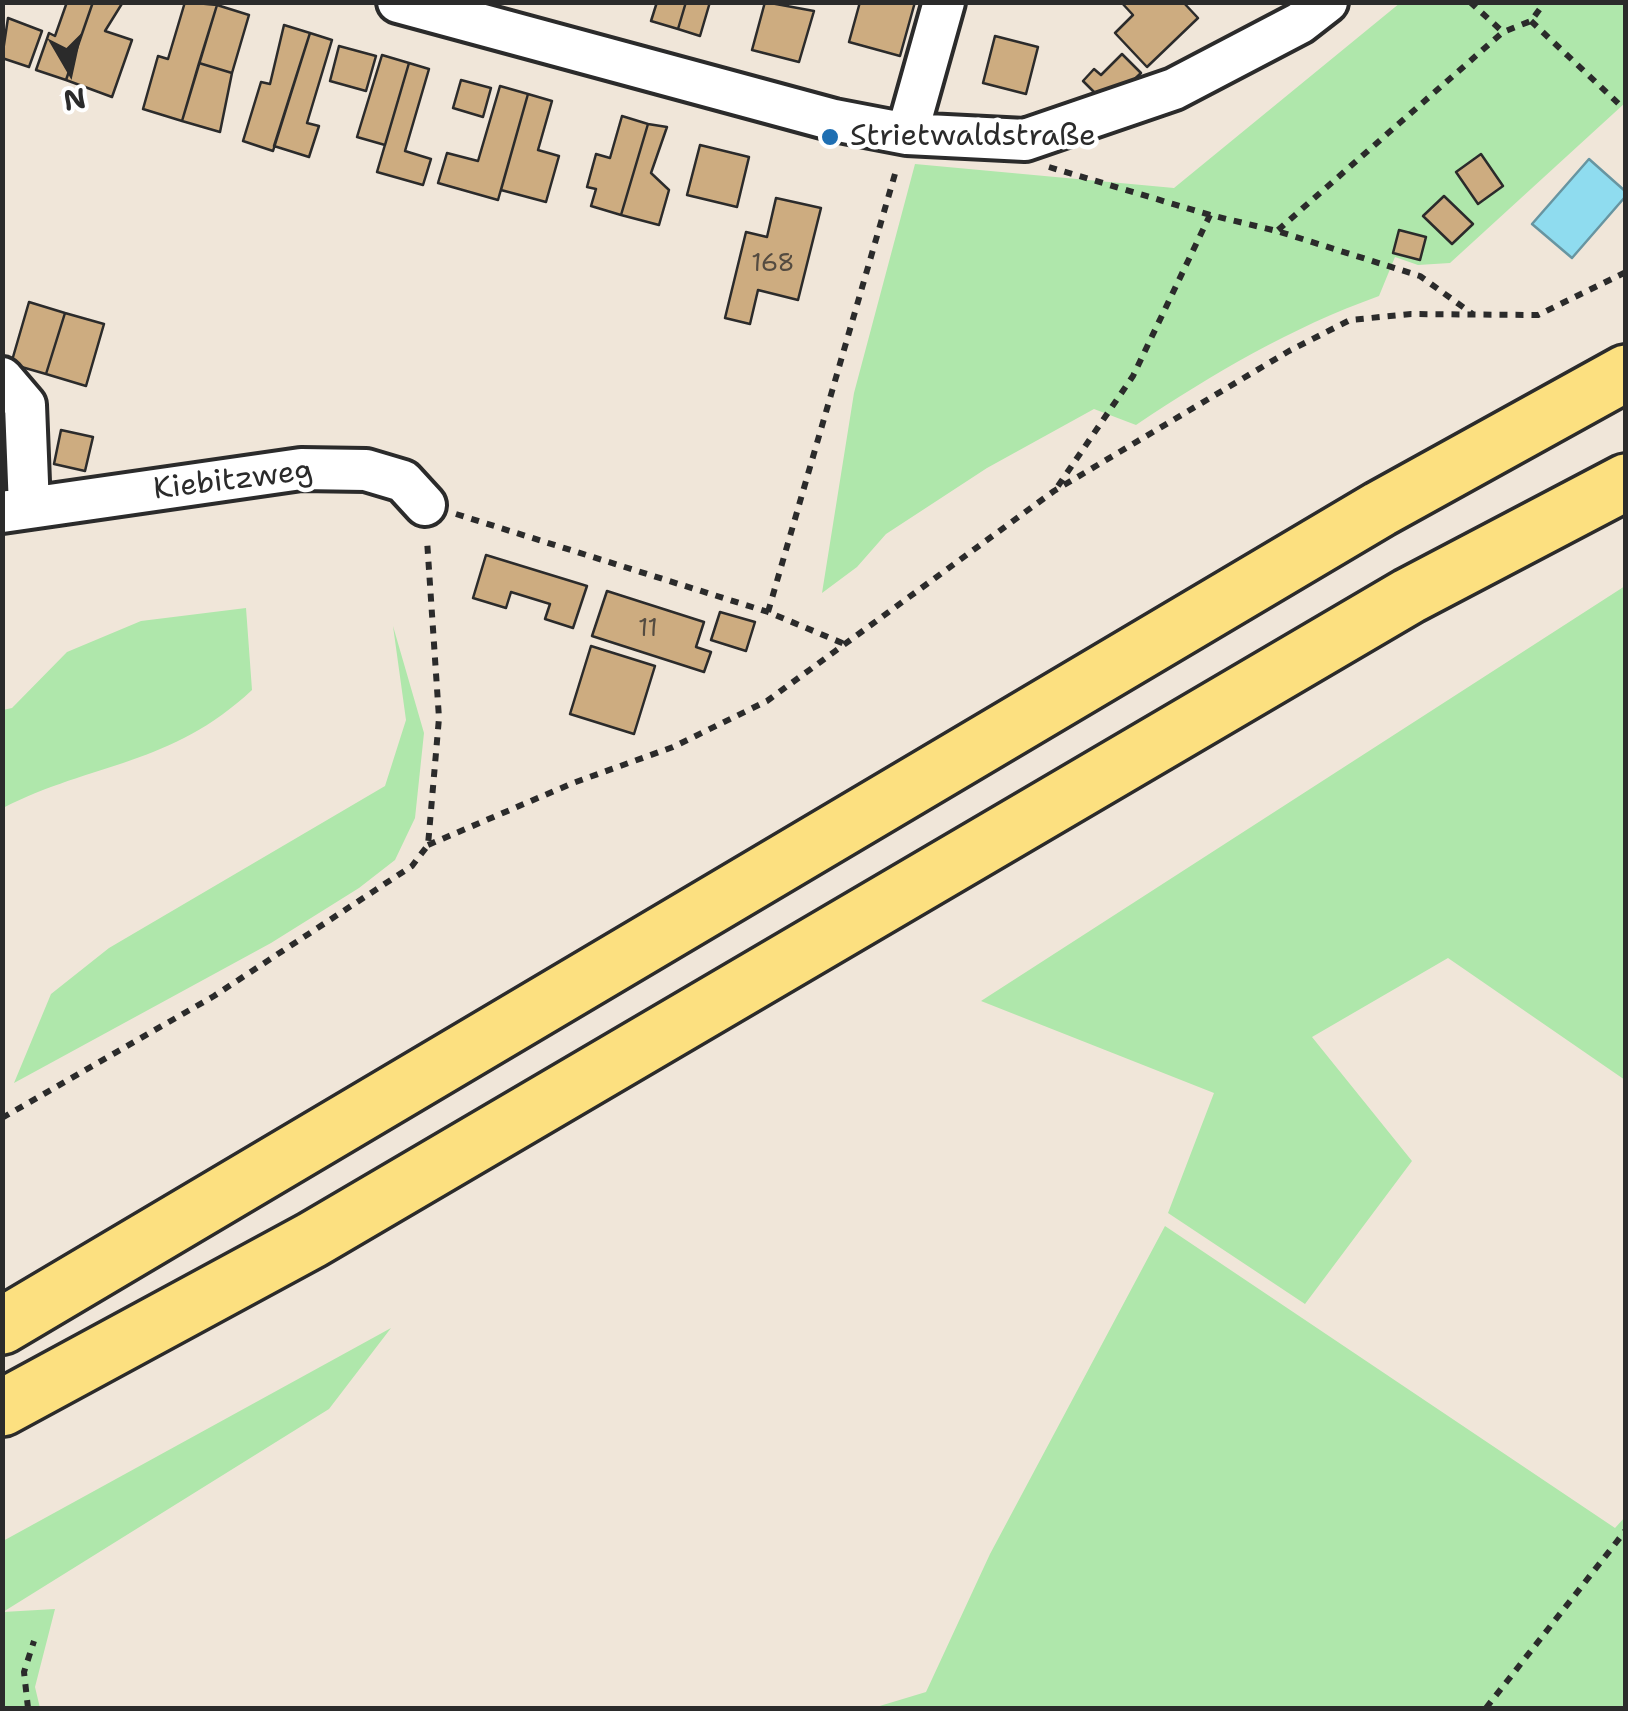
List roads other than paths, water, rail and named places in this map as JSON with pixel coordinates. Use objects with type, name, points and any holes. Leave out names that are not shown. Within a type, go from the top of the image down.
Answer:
[{"type":"highway","points":[[2,1326],[1380,509],[1626,373]]},
{"type":"highway","points":[[2,1408],[312,1240],[1409,596],[1626,482]]},
{"type":"street","points":[[398,2],[834,120],[907,134],[1025,140],[1174,89],[1300,22],[1327,2]]},
{"type":"street","points":[[907,134],[944,2]]},
{"type":"street","name":"Kiebitzweg","points":[[2,378],[25,405],[16,510],[301,469],[366,470],[403,481],[425,505]]},
{"type":"water","points":[[1589,159],[1625,191],[1625,197],[1572,258],[1532,224]]},
{"type":"place","name":"Strietwaldstraße","points":[[830,137]]}]
